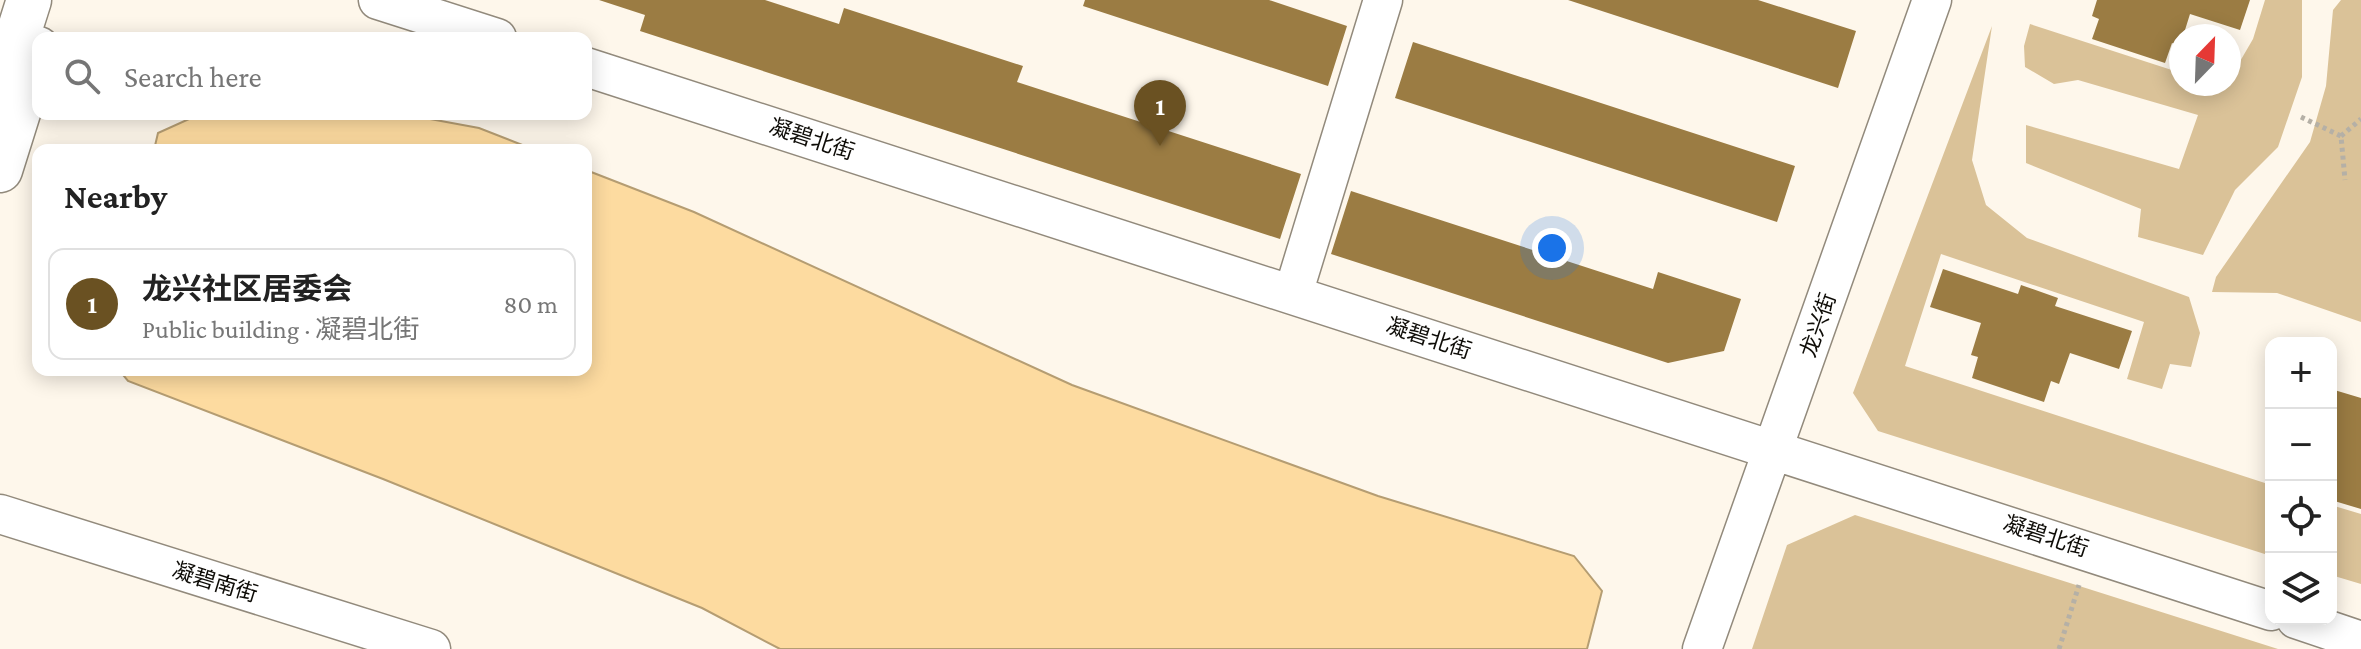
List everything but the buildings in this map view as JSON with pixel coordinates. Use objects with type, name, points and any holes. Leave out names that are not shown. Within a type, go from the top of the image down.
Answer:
[{"type":"main road","points":[[0,93],[29,0]]},
{"type":"main road","points":[[44,32],[54,0]]},
{"type":"main road","points":[[0,170],[32,68]]},
{"type":"street","points":[[378,0],[478,32]]},
{"type":"street","points":[[1293,294],[1383,0]]},
{"type":"street","name":"龙兴街","points":[[1702,649],[1932,0]]},
{"type":"street","name":"凝碧北街","points":[[592,69],[2265,609]]},
{"type":"street","name":"凝碧南街","points":[[0,514],[431,649]]},
{"type":"street","points":[[2314,625],[2361,641]]},
{"type":"path","points":[[2301,117],[2341,136]]},
{"type":"path","points":[[2341,136],[2361,119]]},
{"type":"path","points":[[2341,136],[2345,180]]},
{"type":"path","points":[[2059,649],[2090,550]]},
{"type":"shaded area","points":[[2265,0],[2302,0],[2302,77],[2278,147],[2235,190],[2203,255],[2138,237],[2141,209],[2026,163],[2026,125],[2179,169],[2198,115],[2078,80],[2054,84],[2025,67],[2024,46],[2030,24],[2169,69],[2169,96],[2241,96],[2241,60],[2253,39]]},
{"type":"shaded area","points":[[2341,0],[2361,0],[2361,322],[2277,293],[2212,292],[2216,277],[2310,142],[2326,86],[2333,10]]},
{"type":"shaded area","points":[[1992,26],[1972,160],[1986,205],[2027,238],[2189,297],[2200,333],[2191,367],[2170,364],[2162,389],[2127,379],[2144,322],[1941,254],[1905,366],[2265,483],[2265,554],[1878,431],[1853,393]]},
{"type":"shaded area","points":[[187,120],[436,120],[479,128],[520,144],[155,144],[158,133]]},
{"type":"shaded area","points":[[592,172],[694,212],[1072,385],[1378,496],[1574,556],[1602,591],[1587,649],[780,649],[702,608],[383,479],[128,381],[124,376],[592,376]]},
{"type":"shaded area","points":[[2337,507],[2361,514],[2361,584],[2337,577]]},
{"type":"shaded area","points":[[1855,515],[2278,649],[1752,649],[1787,545]]},
{"type":"place","name":"龙兴社区居委会","points":[[1160,146]]}]
